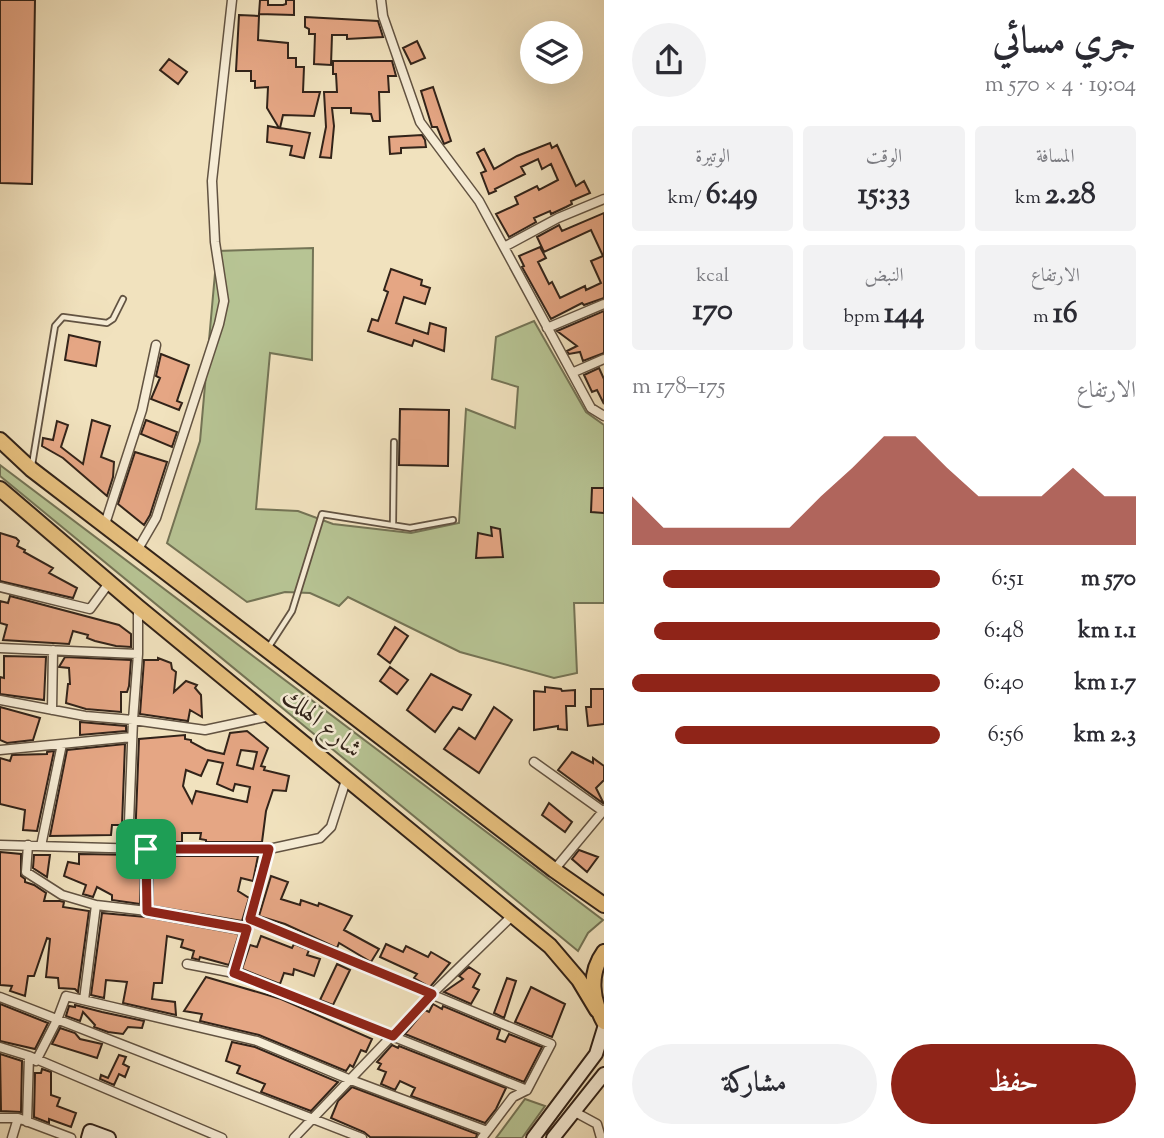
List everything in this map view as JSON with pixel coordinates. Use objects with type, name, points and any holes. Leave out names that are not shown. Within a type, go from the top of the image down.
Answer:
[{"type":"highway","name":"شارع الهلك","points":[[0,440],[31,469],[554,870],[604,905]]},
{"type":"highway","name":"شارع الهلك","points":[[0,489],[109,583],[550,946],[579,980],[600,1016]]},
{"type":"highway","points":[[600,1016],[593,992],[594,973],[604,952]]},
{"type":"main road","points":[[533,1138],[596,1054],[604,1028]]},
{"type":"main road","points":[[552,1138],[604,1074]]},
{"type":"main road","points":[[88,1138],[90,1130],[109,1138]]},
{"type":"street","points":[[138,549],[156,518],[219,324],[224,301],[215,242],[212,181],[232,0]]},
{"type":"street","points":[[381,0],[383,16],[420,122],[479,201],[547,328],[574,372],[591,408],[604,416]]},
{"type":"street","points":[[504,247],[558,218],[604,199]]},
{"type":"street","points":[[547,328],[604,304]]},
{"type":"street","points":[[105,524],[142,410],[156,345]]},
{"type":"street","points":[[574,372],[604,359]]},
{"type":"street","points":[[0,587],[90,609],[109,583]]},
{"type":"street","points":[[128,848],[138,607]]},
{"type":"street","points":[[0,648],[138,654]]},
{"type":"street","points":[[52,710],[53,650]]},
{"type":"street","points":[[0,701],[85,716],[205,730],[271,715]]},
{"type":"street","points":[[0,750],[132,737]]},
{"type":"street","points":[[41,846],[62,744]]},
{"type":"street","points":[[534,762],[603,811],[554,870]]},
{"type":"street","points":[[0,845],[269,849],[320,838],[331,827],[347,777]]},
{"type":"street","points":[[29,845],[26,872],[62,895],[96,905],[247,929]]},
{"type":"street","points":[[146,849],[147,911]]},
{"type":"street","points":[[234,973],[269,849]]},
{"type":"street","points":[[83,1000],[96,905]]},
{"type":"street","points":[[294,1138],[432,994],[513,915]]},
{"type":"street","points":[[27,1122],[33,1059],[57,1020],[66,996],[257,1041],[484,1135],[513,1097],[527,1090],[551,1044],[250,919]]},
{"type":"street","points":[[187,964],[234,973],[527,1090]]},
{"type":"street","points":[[0,997],[362,1138]]},
{"type":"street","points":[[0,1047],[222,1138]]},
{"type":"street","points":[[573,1111],[597,1125],[601,1138]]},
{"type":"street","points":[[0,1118],[18,1118],[71,1138]]},
{"type":"street","points":[[12,1138],[18,1118]]},
{"type":"lane","points":[[31,469],[55,326],[63,317],[107,323],[113,319],[123,299]]},
{"type":"lane","points":[[393,524],[394,442]]},
{"type":"lane","points":[[268,649],[292,611],[322,514],[410,527],[453,520]]},
{"type":"green space","points":[[313,248],[312,360],[270,353],[256,509],[298,511],[333,524],[411,533],[459,523],[466,409],[515,428],[518,387],[492,379],[496,337],[534,321],[586,412],[604,425],[604,603],[574,603],[577,673],[554,678],[460,652],[348,597],[339,606],[310,593],[285,592],[247,602],[167,543],[200,441],[217,251]]},
{"type":"green space","points":[[0,465],[603,920],[588,933],[578,951],[0,476]]},
{"type":"green space","points":[[525,1099],[545,1106],[522,1138],[496,1138]]},
{"type":"building","points":[[0,0],[35,0],[32,184],[0,183]]},
{"type":"building","points":[[260,0],[268,0],[268,5],[283,5],[286,0],[294,0],[294,15],[259,14]]},
{"type":"building","points":[[239,15],[259,16],[258,40],[288,43],[288,58],[296,58],[296,67],[304,67],[303,92],[320,92],[314,116],[283,115],[280,128],[310,133],[304,158],[290,155],[292,146],[267,142],[268,126],[279,128],[267,108],[268,87],[255,88],[255,81],[251,81],[251,71],[236,71]]},
{"type":"building","points":[[305,17],[378,21],[383,37],[347,39],[347,35],[332,35],[331,65],[314,64],[315,34],[309,34],[309,29],[305,27]]},
{"type":"building","points":[[417,41],[425,58],[411,64],[403,48]]},
{"type":"building","points":[[169,59],[187,72],[178,84],[160,70]]},
{"type":"building","points":[[333,61],[392,61],[396,76],[388,76],[389,92],[379,92],[380,121],[373,121],[371,114],[351,113],[351,108],[332,108],[334,126],[331,158],[320,157],[326,127],[324,92],[337,92]]},
{"type":"building","points":[[433,87],[451,141],[444,144],[437,127],[432,127],[421,91]]},
{"type":"building","points":[[422,135],[426,147],[401,148],[401,153],[390,154],[389,137]]},
{"type":"building","points":[[550,143],[552,148],[557,145],[576,186],[584,181],[590,193],[551,214],[550,211],[534,218],[536,222],[509,237],[496,214],[518,204],[515,197],[537,186],[539,190],[558,180],[551,164],[542,169],[538,159],[521,167],[525,174],[489,194],[481,173],[486,171],[477,153],[484,149],[494,169],[517,156]]},
{"type":"building","points":[[604,213],[604,298],[584,305],[582,303],[551,319],[522,267],[524,266],[519,256],[540,247],[546,258],[538,262],[560,298],[585,286],[586,290],[601,283],[591,261],[603,256],[591,230],[544,252],[537,237],[559,225],[562,231]]},
{"type":"building","points":[[391,269],[422,280],[421,285],[430,288],[425,304],[404,297],[396,323],[428,334],[430,323],[446,328],[444,351],[414,340],[412,346],[368,331],[372,319],[378,321],[388,292],[384,290]]},
{"type":"building","points":[[604,311],[604,353],[583,361],[580,352],[569,354],[567,351],[577,346],[557,331]]},
{"type":"building","points":[[69,335],[100,342],[96,366],[65,360]]},
{"type":"building","points":[[161,354],[189,365],[177,401],[182,403],[179,410],[151,399],[160,378],[156,376]]},
{"type":"building","points":[[599,368],[604,379],[604,404],[597,390],[592,392],[584,375]]},
{"type":"building","points":[[400,409],[449,410],[448,466],[399,465]]},
{"type":"building","points":[[92,420],[110,426],[101,457],[114,462],[107,496],[63,458],[42,446],[43,438],[53,440],[57,421],[68,425],[61,447],[83,464]]},
{"type":"building","points":[[146,420],[177,432],[172,447],[141,434]]},
{"type":"building","points":[[135,452],[167,462],[150,515],[144,525],[118,504]]},
{"type":"building","points":[[592,488],[604,488],[604,513],[591,512]]},
{"type":"building","points":[[491,527],[500,529],[503,557],[476,558],[478,533],[492,536]]},
{"type":"building","points":[[0,533],[16,538],[19,541],[17,546],[25,550],[24,552],[53,568],[49,573],[77,588],[73,598],[0,581]]},
{"type":"building","points":[[10,596],[119,625],[131,634],[131,647],[95,641],[87,638],[88,635],[73,631],[69,644],[3,640],[7,625],[0,623],[0,601],[8,603]]},
{"type":"building","points":[[395,627],[408,636],[390,663],[378,654]]},
{"type":"building","points":[[4,656],[46,657],[44,700],[0,694],[0,677],[4,678]]},
{"type":"building","points":[[65,657],[131,660],[129,686],[127,692],[121,692],[121,712],[86,709],[66,703],[70,684],[69,668],[59,667]]},
{"type":"building","points":[[158,658],[171,663],[176,672],[174,692],[186,681],[197,685],[195,688],[201,695],[202,717],[190,710],[188,721],[140,714],[144,660]]},
{"type":"building","points":[[390,667],[408,680],[397,694],[380,681]]},
{"type":"building","points":[[431,674],[471,695],[462,710],[453,707],[435,732],[407,710]]},
{"type":"building","points":[[545,687],[562,691],[575,690],[575,706],[566,706],[567,730],[558,729],[558,726],[534,730],[534,691],[545,692]]},
{"type":"building","points":[[591,689],[604,689],[604,724],[588,726],[586,707],[591,707]]},
{"type":"building","points":[[0,707],[40,718],[33,740],[7,743],[0,740]]},
{"type":"building","points":[[494,707],[512,720],[479,773],[444,749],[459,728],[475,739]]},
{"type":"building","points":[[80,722],[126,726],[126,731],[80,735]]},
{"type":"building","points":[[247,731],[268,748],[261,766],[265,767],[264,770],[289,776],[286,791],[273,790],[266,811],[262,842],[206,842],[200,839],[201,833],[182,833],[182,842],[135,842],[139,739],[185,735],[185,739],[206,750],[224,754],[230,733]],"holes":[[[241,750],[257,752],[253,769],[237,765]],[[208,760],[223,763],[217,784],[233,791],[235,784],[250,787],[247,802],[196,791],[192,803],[183,786],[186,770],[201,776]]]},
{"type":"building","points":[[125,744],[122,825],[112,825],[111,835],[50,836],[67,750]]},
{"type":"building","points":[[54,751],[37,831],[23,830],[25,810],[0,804],[0,758],[10,761],[12,755],[47,754]]},
{"type":"building","points":[[572,752],[593,763],[593,758],[604,766],[604,780],[596,788],[604,804],[558,770]]},
{"type":"building","points":[[549,803],[572,822],[565,832],[542,815]]},
{"type":"building","points":[[579,850],[598,857],[587,872],[572,859]]},
{"type":"building","points":[[0,852],[21,854],[21,876],[25,882],[46,893],[44,901],[60,901],[64,902],[63,907],[89,911],[78,992],[75,989],[59,988],[58,978],[46,977],[50,939],[47,938],[34,976],[28,976],[25,996],[10,991],[12,986],[0,985]]},
{"type":"building","points":[[79,854],[140,855],[140,904],[112,900],[112,895],[97,887],[93,897],[83,894],[86,885],[64,876],[68,862],[79,864]]},
{"type":"building","points":[[34,855],[50,855],[47,877],[33,868]]},
{"type":"building","points":[[153,856],[258,856],[253,881],[241,878],[238,891],[249,898],[242,921],[153,906]]},
{"type":"building","points":[[271,876],[288,882],[281,899],[300,905],[301,900],[318,906],[319,903],[352,916],[344,930],[379,949],[371,962],[339,943],[337,948],[285,924],[259,916]]},
{"type":"building","points":[[102,913],[146,917],[239,934],[229,965],[200,957],[199,960],[192,958],[194,951],[181,947],[183,940],[167,936],[162,983],[154,983],[152,999],[175,1002],[176,1015],[123,1003],[127,982],[106,980],[104,998],[91,995]]},
{"type":"building","points":[[261,936],[292,948],[294,944],[309,950],[307,955],[320,959],[314,976],[294,969],[293,975],[284,973],[280,984],[242,969],[250,945],[257,947]]},
{"type":"building","points":[[386,944],[403,952],[406,946],[428,957],[431,952],[450,963],[430,987],[414,978],[417,974],[380,957]]},
{"type":"building","points":[[337,964],[350,970],[333,1005],[320,1000]]},
{"type":"building","points":[[469,967],[480,974],[473,987],[479,990],[471,1004],[444,992],[463,979],[459,976]]},
{"type":"building","points":[[206,977],[281,999],[372,1039],[366,1052],[361,1050],[353,1067],[350,1065],[346,1071],[259,1035],[200,1021],[202,1014],[184,1011]]},
{"type":"building","points":[[507,978],[516,981],[504,1018],[494,1013]]},
{"type":"building","points":[[531,987],[565,1004],[552,1037],[515,1022]]},
{"type":"building","points":[[0,1004],[48,1023],[35,1049],[0,1041]]},
{"type":"building","points":[[433,1004],[500,1030],[497,1039],[505,1042],[509,1034],[542,1047],[524,1082],[405,1034],[425,1010],[429,1012]]},
{"type":"building","points":[[75,1005],[144,1021],[142,1028],[128,1027],[123,1034],[108,1032],[94,1027],[83,1012],[80,1021],[66,1016],[69,1006]]},
{"type":"building","points":[[60,1028],[75,1033],[80,1039],[102,1044],[97,1058],[52,1044]]},
{"type":"building","points":[[232,1042],[255,1047],[338,1082],[311,1111],[261,1092],[265,1084],[237,1073],[240,1066],[226,1061]]},
{"type":"building","points":[[392,1045],[506,1088],[496,1109],[485,1123],[411,1096],[415,1088],[400,1081],[395,1090],[381,1084],[386,1072],[378,1069],[381,1064],[377,1062]]},
{"type":"building","points":[[0,1054],[22,1061],[21,1112],[1,1111]]},
{"type":"building","points":[[119,1055],[126,1057],[123,1064],[129,1067],[125,1077],[119,1074],[114,1085],[100,1079],[101,1075],[108,1078]]},
{"type":"building","points":[[42,1069],[51,1072],[51,1095],[60,1098],[57,1106],[76,1113],[71,1127],[34,1117],[35,1073],[41,1073]]},
{"type":"building","points":[[352,1087],[477,1134],[476,1138],[370,1137],[331,1118],[338,1101]]},
{"type":"route","points":[[146,849],[269,849],[250,919],[432,994],[393,1036],[234,973],[247,929],[147,911],[146,849]]}]
